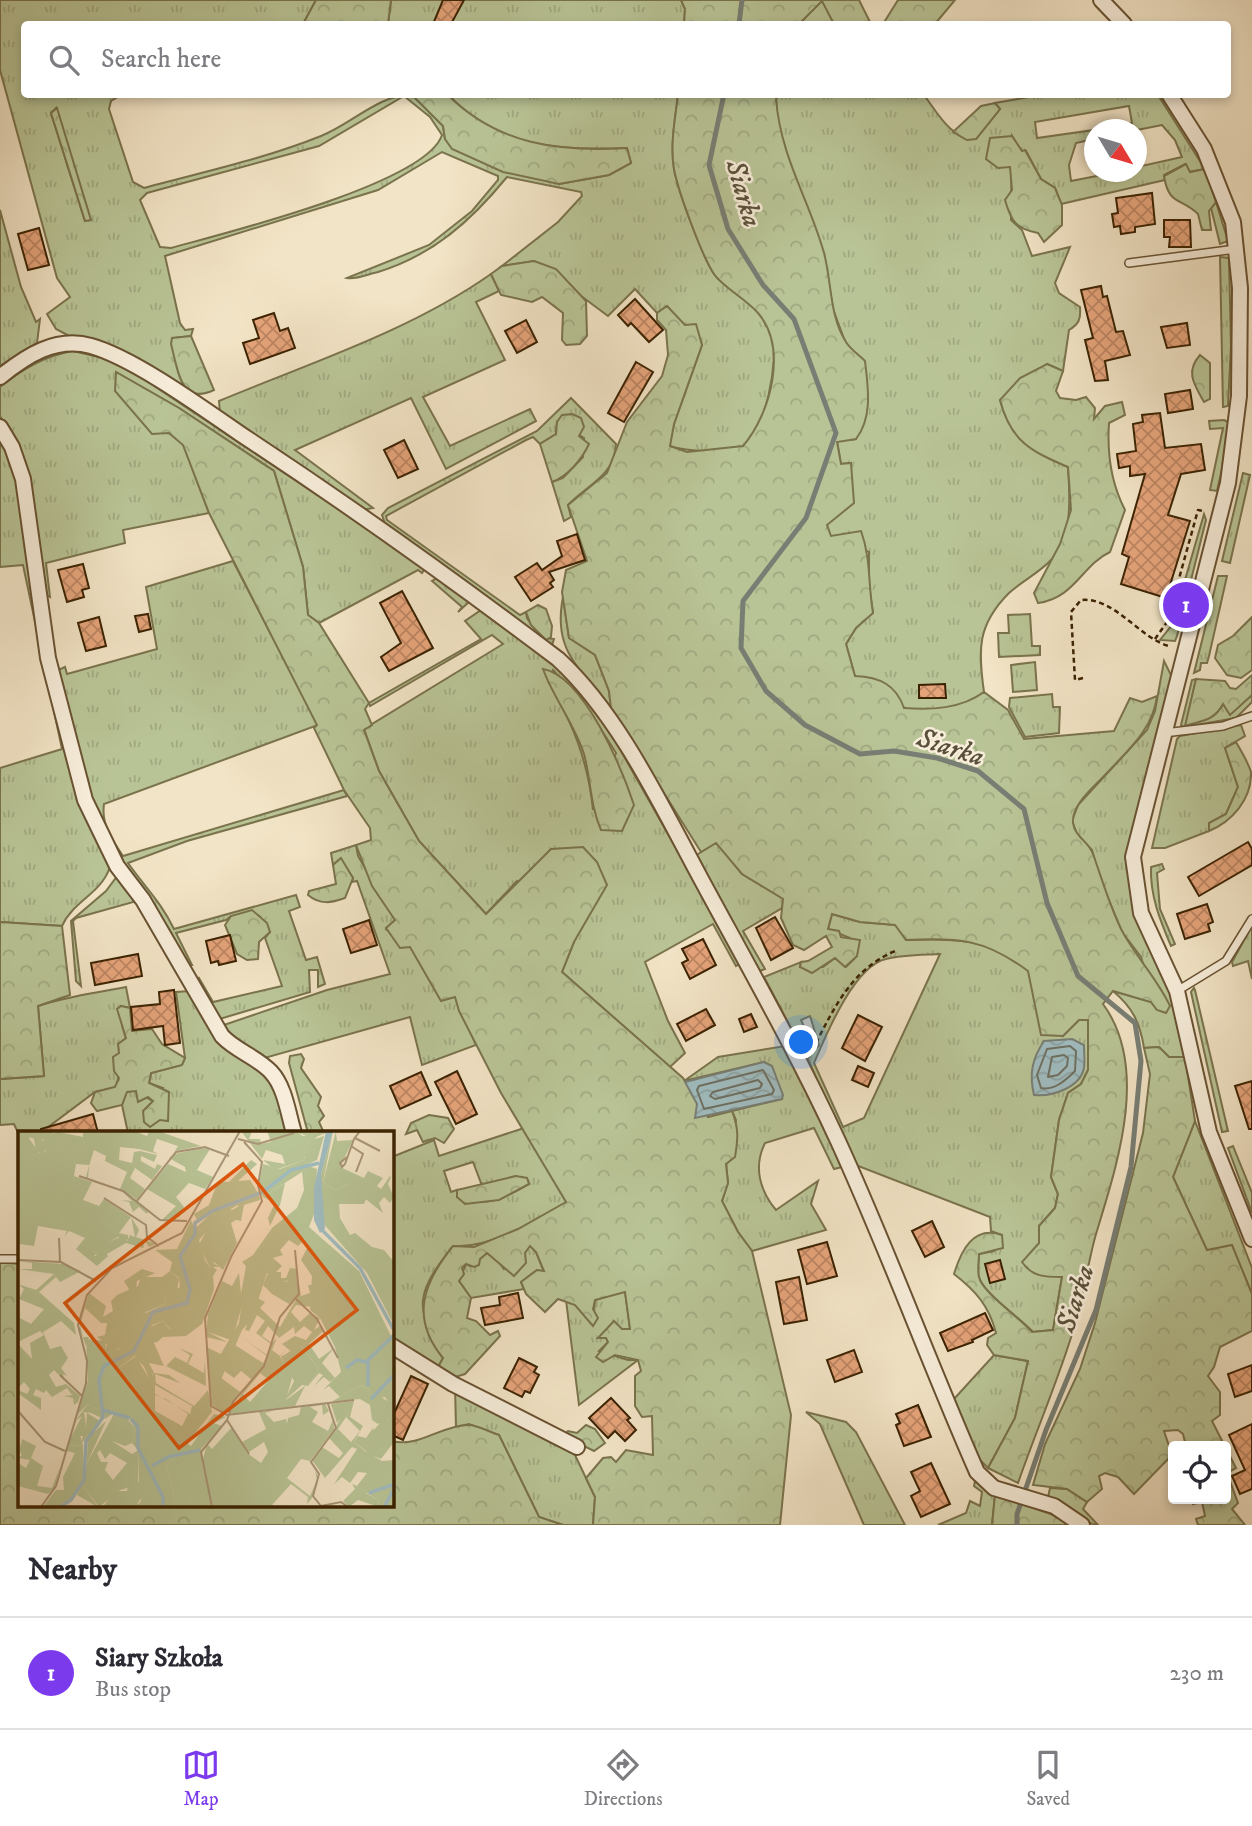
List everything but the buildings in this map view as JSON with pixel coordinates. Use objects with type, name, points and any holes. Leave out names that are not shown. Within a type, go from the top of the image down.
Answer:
[{"type":"street","points":[[1101,0],[1121,21]]},
{"type":"street","points":[[1172,98],[1204,149],[1224,193],[1242,251],[1239,396],[1228,483],[1133,857],[1141,913],[1177,992],[1209,1132],[1252,1239]]},
{"type":"street","points":[[0,377],[26,356],[60,343],[91,346],[127,363],[193,402],[369,519],[536,642],[583,682],[603,707],[678,836],[806,1071],[922,1335],[977,1472],[994,1488],[1054,1506],[1082,1525]]},
{"type":"street","points":[[0,427],[12,447],[23,479],[48,658],[85,800],[101,838],[143,900],[222,1035],[233,1048],[269,1070],[280,1084],[293,1131]]},
{"type":"street","points":[[394,1347],[453,1384],[577,1447]]},
{"type":"lane","points":[[1129,263],[1242,251]]},
{"type":"lane","points":[[1163,733],[1223,726],[1252,716]]},
{"type":"lane","points":[[1177,992],[1226,961],[1252,919]]},
{"type":"lane","points":[[0,1259],[18,1259]]},
{"type":"path","points":[[1155,639],[1167,622],[1198,510],[1211,513]]},
{"type":"path","points":[[1083,678],[1075,680],[1071,612],[1081,600],[1096,602],[1155,639],[1173,647]]},
{"type":"path","points":[[816,1043],[841,995],[854,979],[895,951]]},
{"type":"green space","points":[[0,0],[316,0],[305,21],[21,21],[21,98],[116,98],[111,101],[109,109],[133,182],[144,188],[278,152],[332,131],[388,99],[401,98],[319,146],[147,193],[140,200],[160,247],[171,248],[319,205],[400,171],[428,153],[442,135],[430,117],[406,98],[415,98],[443,126],[445,139],[559,184],[609,175],[631,163],[627,148],[577,148],[531,142],[488,126],[452,98],[678,98],[673,160],[680,192],[697,239],[714,274],[753,307],[767,324],[774,346],[772,377],[758,426],[743,446],[706,451],[669,446],[702,345],[667,306],[657,313],[635,289],[608,316],[534,261],[502,266],[558,222],[582,196],[581,192],[507,177],[465,222],[433,246],[398,265],[362,277],[347,278],[429,245],[472,211],[498,180],[498,176],[442,152],[378,190],[165,256],[180,323],[185,330],[193,329],[191,336],[173,338],[192,395],[104,343],[73,338],[56,329],[47,314],[70,297],[57,278],[0,70]],"holes":[[[56,108],[85,221],[51,113]]]},
{"type":"green space","points":[[316,0],[391,0],[388,21],[305,21]]},
{"type":"green space","points":[[391,0],[681,0],[685,9],[684,21],[388,21]]},
{"type":"green space","points":[[681,0],[859,0],[870,21],[832,21],[822,1],[802,21],[684,21],[685,9]]},
{"type":"green space","points":[[822,0],[832,21],[802,21]]},
{"type":"green space","points":[[898,0],[955,0],[938,21],[885,21]]},
{"type":"green space","points":[[415,98],[451,98],[488,125],[531,142],[577,148],[627,148],[631,163],[609,175],[559,184],[503,172],[452,149],[445,139],[443,126]]},
{"type":"green space","points":[[678,98],[777,98],[779,121],[789,160],[818,233],[827,264],[837,321],[848,345],[865,361],[868,402],[865,421],[856,439],[837,442],[841,464],[851,463],[854,503],[827,525],[831,536],[861,531],[866,551],[873,613],[856,628],[846,644],[855,676],[872,678],[886,684],[896,693],[904,708],[925,709],[956,705],[984,692],[1008,710],[1024,739],[1114,731],[1130,698],[1142,702],[1157,696],[1155,708],[1145,730],[1084,797],[1073,816],[1073,823],[1076,832],[1093,854],[1121,929],[1170,1006],[1166,1013],[1157,1010],[1151,1002],[1113,991],[1103,1004],[1117,1029],[1125,1057],[1127,1087],[1120,1148],[1074,1328],[1018,1483],[988,1468],[1015,1418],[1028,1361],[994,1355],[987,1345],[988,1338],[996,1333],[990,1315],[975,1293],[954,1274],[960,1257],[976,1237],[992,1233],[1002,1235],[1003,1248],[979,1254],[978,1271],[982,1283],[1032,1332],[1053,1330],[1062,1277],[1035,1273],[1022,1262],[1039,1243],[1039,1226],[1055,1208],[1058,1194],[1051,1177],[1059,1120],[1068,1093],[1081,1084],[1088,1070],[1088,1020],[1079,1020],[1063,1036],[1041,1035],[1028,971],[998,952],[970,942],[906,940],[895,925],[860,922],[832,914],[828,929],[839,931],[841,937],[860,940],[857,956],[845,967],[835,958],[812,973],[800,967],[801,962],[808,961],[832,947],[826,936],[804,950],[793,945],[781,918],[783,899],[742,874],[716,843],[701,852],[611,709],[609,691],[595,655],[569,638],[562,592],[566,570],[587,561],[568,505],[607,473],[627,422],[662,376],[668,355],[666,330],[657,320],[657,313],[667,306],[685,325],[696,324],[702,345],[674,424],[670,446],[687,452],[743,446],[761,416],[772,380],[774,362],[767,327],[753,308],[714,274],[697,239],[674,169],[673,132]]},
{"type":"green space","points":[[777,98],[926,98],[952,130],[967,138],[976,139],[1000,109],[995,103],[1024,98],[1160,98],[1205,169],[1189,172],[1185,164],[1164,175],[1165,180],[1061,204],[1055,188],[1041,179],[1026,151],[1022,152],[1012,136],[1011,220],[1022,230],[1032,256],[1070,247],[1055,283],[1059,293],[1080,307],[1080,315],[1079,321],[1069,330],[1063,371],[1047,364],[1000,400],[1010,425],[1024,443],[1068,467],[1068,516],[1063,540],[1051,560],[1009,593],[985,627],[981,651],[984,692],[967,702],[935,710],[905,708],[870,681],[855,677],[846,644],[856,628],[873,612],[869,587],[869,552],[830,536],[827,525],[851,463],[841,464],[837,441],[856,439],[846,344],[833,309],[824,253],[796,185],[778,123]]},
{"type":"green space","points":[[995,103],[1000,109],[976,139],[967,140],[953,132],[981,106]]},
{"type":"green space","points":[[57,108],[91,220],[85,221],[51,113]]},
{"type":"green space","points":[[1012,136],[1022,151],[1025,150],[1041,179],[1055,188],[1062,205],[1062,225],[1044,242],[1038,233],[1019,226],[1010,213],[1005,200],[1012,190],[1010,167],[998,168],[986,159],[990,138]]},
{"type":"green space","points":[[1186,164],[1190,172],[1205,169],[1216,202],[1209,211],[1211,230],[1202,230],[1198,214],[1172,197],[1166,186],[1164,176]]},
{"type":"green space","points":[[1216,202],[1228,241],[1220,244],[1211,208]]},
{"type":"green space","points":[[0,210],[21,287],[36,322],[40,319],[37,343],[0,366]]},
{"type":"green space","points":[[1220,257],[1229,258],[1231,346],[1228,406],[1223,407]]},
{"type":"green space","points":[[534,261],[556,269],[586,301],[587,336],[580,344],[566,345],[562,340],[563,313],[542,297],[532,302],[501,295],[491,274],[502,266]]},
{"type":"green space","points":[[491,274],[499,291],[476,302],[505,360],[423,397],[450,446],[530,409],[536,421],[446,469],[411,398],[295,450],[373,508],[363,510],[220,413],[219,401],[393,329],[427,313]]},
{"type":"green space","points":[[191,336],[214,390],[203,394],[194,393],[182,383],[171,344],[172,338]]},
{"type":"green space","points":[[73,351],[103,358],[127,368],[426,567],[422,573],[418,570],[319,623],[308,615],[303,567],[274,471],[179,408],[116,372],[169,433],[183,444],[209,513],[123,530],[125,543],[46,563],[50,597],[43,593],[26,463],[0,416],[0,387],[34,364]]},
{"type":"green space","points":[[1200,355],[1210,363],[1210,399],[1204,402],[1194,384],[1192,373],[1195,361]]},
{"type":"green space","points":[[1047,364],[1063,371],[1056,391],[1060,398],[1076,400],[1086,397],[1095,408],[1094,419],[1105,406],[1122,402],[1125,415],[1109,423],[1109,445],[1113,479],[1125,510],[1110,552],[1092,565],[1061,595],[1038,603],[1034,593],[1060,544],[1071,510],[1068,467],[1043,456],[1024,443],[1010,426],[1000,400],[1020,378]]},
{"type":"green space","points":[[116,372],[179,408],[274,471],[303,567],[308,615],[319,623],[369,703],[365,709],[372,725],[364,730],[379,771],[419,841],[486,914],[551,849],[583,847],[597,862],[607,885],[574,942],[562,972],[683,1078],[708,1117],[732,1111],[736,1123],[735,1157],[726,1164],[728,1183],[722,1201],[738,1232],[752,1251],[791,1415],[780,1525],[593,1525],[595,1497],[586,1478],[603,1458],[611,1457],[616,1462],[626,1450],[653,1455],[652,1416],[642,1417],[635,1406],[635,1376],[641,1371],[638,1360],[615,1355],[603,1362],[596,1357],[608,1342],[606,1338],[598,1338],[614,1321],[622,1329],[630,1329],[625,1292],[595,1300],[593,1309],[598,1318],[593,1326],[575,1305],[558,1299],[545,1312],[526,1294],[521,1282],[537,1270],[544,1271],[536,1252],[530,1246],[525,1253],[526,1263],[514,1276],[487,1253],[480,1259],[479,1265],[474,1267],[466,1264],[462,1268],[464,1274],[459,1281],[471,1298],[467,1318],[476,1321],[490,1335],[498,1331],[500,1336],[465,1374],[452,1378],[437,1369],[443,1358],[426,1329],[424,1301],[434,1273],[453,1246],[474,1247],[518,1229],[566,1202],[501,1093],[459,1011],[455,997],[441,1001],[410,947],[400,948],[386,928],[395,920],[372,886],[356,845],[371,840],[370,828],[344,790],[314,728],[317,725],[209,513],[183,445],[169,433],[152,434],[115,391]]},
{"type":"green space","points":[[571,398],[616,444],[614,455],[605,472],[568,505],[571,517],[564,521],[552,482],[563,478],[583,457],[584,438],[557,422],[556,434],[540,444],[533,437],[526,440],[386,516],[387,520],[520,615],[526,612],[527,618],[541,637],[554,639],[551,648],[468,583],[385,524],[382,515],[388,508],[537,431]]},
{"type":"green space","points":[[572,414],[581,418],[584,427],[579,436],[589,444],[574,466],[564,476],[552,482],[540,444],[556,434],[557,422],[562,415]]},
{"type":"green space","points":[[1224,420],[1230,423],[1230,435],[1217,491],[1210,490],[1223,428],[1210,429],[1209,421]]},
{"type":"green space","points":[[0,432],[19,481],[35,594],[110,867],[100,884],[73,910],[62,926],[0,922],[0,768],[62,749],[23,565],[0,567]]},
{"type":"green space","points":[[1243,473],[1250,475],[1230,563],[1222,561]]},
{"type":"green space","points":[[1204,514],[1206,520],[1177,636],[1175,641],[1160,640],[1172,625]]},
{"type":"green space","points":[[233,561],[318,725],[104,804],[108,832],[123,856],[344,790],[347,796],[187,841],[128,863],[174,929],[296,895],[300,907],[289,911],[306,960],[317,957],[325,984],[318,987],[318,970],[309,970],[310,992],[217,1018],[196,982],[199,978],[213,1002],[282,986],[265,938],[270,932],[258,915],[231,916],[226,920],[176,933],[192,965],[186,965],[127,870],[92,803],[56,671],[65,667],[67,674],[157,649],[146,587]]},
{"type":"green space","points":[[441,576],[470,601],[458,612],[462,607],[432,581]]},
{"type":"green space","points":[[1218,576],[1227,576],[1209,656],[1207,663],[1201,663],[1200,670],[1194,673]]},
{"type":"green space","points":[[563,597],[569,638],[595,655],[609,691],[611,709],[565,646],[561,616]]},
{"type":"green space","points":[[538,605],[546,609],[552,626],[551,637],[546,640],[531,625],[526,612]]},
{"type":"green space","points":[[484,608],[560,668],[600,714],[741,963],[736,966],[713,924],[645,962],[668,1021],[685,1053],[670,1067],[562,972],[574,942],[517,881],[486,914],[419,841],[379,771],[364,729],[503,644],[492,635],[370,706],[369,703],[481,639],[465,621]],"holes":[[[553,670],[591,713],[616,753],[593,810],[578,743],[548,681]]]},
{"type":"green space","points":[[1030,614],[1032,646],[1040,646],[1040,655],[999,657],[998,633],[1009,633],[1008,615]]},
{"type":"green space","points":[[1252,617],[1252,670],[1241,678],[1227,675],[1215,658],[1218,645],[1233,636]]},
{"type":"green space","points":[[1164,661],[1172,677],[1129,857],[1129,880],[1137,917],[1174,1004],[1185,1057],[1169,1057],[1159,1047],[1144,1048],[1134,1016],[1113,991],[1151,1002],[1157,1010],[1141,957],[1122,932],[1100,879],[1092,850],[1077,834],[1072,821],[1078,805],[1147,730],[1155,711]]},
{"type":"green space","points":[[1035,662],[1037,690],[1013,692],[1011,665]]},
{"type":"green space","points":[[543,669],[558,675],[573,688],[587,706],[611,748],[634,805],[622,831],[601,830],[584,754]]},
{"type":"green space","points":[[1252,675],[1252,695],[1230,715],[1223,704],[1211,717],[1185,726],[1196,679],[1225,681],[1230,688],[1236,689]]},
{"type":"green space","points":[[1196,679],[1186,725],[1212,717],[1223,704],[1230,714],[1252,695],[1252,702],[1236,718],[1184,727],[1181,725],[1192,680]]},
{"type":"green space","points":[[1052,694],[1053,707],[1060,707],[1059,733],[1025,737],[1009,707],[1010,698]]},
{"type":"green space","points":[[1241,725],[1245,736],[1225,748],[1238,787],[1226,814],[1209,823],[1209,831],[1165,848],[1152,848],[1177,739],[1180,736]]},
{"type":"green space","points":[[1236,742],[1251,772],[1248,792],[1232,816],[1209,831],[1209,823],[1226,814],[1238,787],[1225,748]]},
{"type":"green space","points":[[717,842],[742,874],[784,899],[782,908],[743,931],[765,969],[760,971],[695,856]]},
{"type":"green space","points":[[356,845],[358,856],[395,920],[386,929],[410,946],[425,971],[455,996],[476,1045],[422,1065],[410,1017],[261,1059],[246,1050],[221,1026],[327,990],[390,974],[357,881],[352,882],[353,878],[340,859],[333,865],[331,853]]},
{"type":"green space","points":[[341,858],[353,878],[345,898],[326,902],[308,895],[309,891],[336,884],[333,865]]},
{"type":"green space","points":[[1162,864],[1164,869],[1157,873],[1160,909],[1175,944],[1171,946],[1152,888],[1151,867]]},
{"type":"green space","points":[[118,875],[137,901],[73,921],[81,986],[76,981],[71,921],[106,891]]},
{"type":"green space","points":[[252,910],[267,923],[270,932],[259,942],[258,959],[247,960],[237,954],[225,925],[231,916]]},
{"type":"green space","points":[[832,914],[860,922],[896,925],[906,940],[954,940],[985,946],[1014,959],[1027,970],[1042,992],[1063,1036],[1079,1020],[1088,1020],[1088,1070],[1081,1084],[1068,1093],[1059,1120],[1051,1177],[1058,1194],[1055,1208],[1039,1226],[1039,1243],[1062,1277],[1053,1330],[1033,1332],[982,1283],[978,1271],[979,1254],[994,1251],[1002,1235],[991,1231],[990,1217],[853,1164],[808,1059],[819,1045],[810,1016],[801,1020],[812,1043],[806,1050],[801,1047],[764,977],[801,962],[800,967],[823,967],[835,958],[846,967],[857,956],[850,938],[828,929]],"holes":[[[940,954],[864,1118],[843,1127],[814,1063],[826,1036],[842,1003],[863,974],[874,964],[892,958]]]},
{"type":"green space","points":[[0,922],[62,926],[70,995],[38,1006],[44,1076],[0,1079]]},
{"type":"green space","points":[[1252,926],[1252,979],[1248,961],[1233,966],[1232,962]]},
{"type":"green space","points":[[126,987],[130,1008],[121,1006],[126,1039],[116,1087],[95,1092],[47,1128],[48,1131],[18,1133],[14,1124],[0,1125],[0,1079],[44,1076],[38,1006]]},
{"type":"green space","points":[[1194,988],[1228,1131],[1222,1132],[1191,992]]},
{"type":"green space","points":[[190,991],[217,1034],[274,1083],[290,1131],[128,1131],[122,1105],[127,1091],[136,1091],[154,1102],[144,1122],[163,1088],[149,1083],[151,1073],[182,1065],[185,1058],[176,992]]},
{"type":"green space","points":[[121,1006],[130,1008],[132,1031],[152,1029],[162,1044],[185,1058],[182,1065],[151,1073],[149,1083],[169,1092],[168,1121],[160,1120],[150,1127],[144,1122],[143,1111],[153,1101],[148,1097],[138,1102],[136,1091],[127,1092],[122,1105],[97,1111],[91,1103],[95,1092],[115,1087],[119,1078],[114,1071],[113,1057],[119,1053],[118,1044],[126,1038],[117,1009]]},
{"type":"green space","points":[[785,1046],[842,1167],[834,1169],[814,1128],[765,1143],[759,1170],[762,1187],[770,1203],[776,1210],[818,1181],[811,1204],[826,1230],[752,1251],[738,1232],[722,1201],[728,1183],[726,1164],[736,1120],[732,1111],[782,1099],[764,1062],[684,1081],[718,1057]]},
{"type":"green space","points":[[1159,1047],[1169,1057],[1185,1057],[1195,1121],[1173,1177],[1207,1250],[1232,1245],[1252,1294],[1252,1331],[1220,1347],[1214,1367],[1208,1376],[1220,1392],[1220,1415],[1212,1421],[1222,1441],[1185,1441],[1183,1434],[1178,1430],[1164,1431],[1168,1443],[1168,1459],[1134,1494],[1118,1477],[1105,1473],[1099,1476],[1102,1489],[1087,1502],[1067,1489],[1033,1485],[1045,1444],[1080,1369],[1095,1323],[1143,1133],[1150,1074],[1144,1048]]},
{"type":"green space","points":[[301,1054],[304,1059],[301,1068],[321,1097],[318,1106],[324,1116],[319,1122],[323,1131],[307,1131],[289,1063],[290,1056]]},
{"type":"green space","points":[[429,1115],[448,1118],[454,1129],[444,1143],[435,1138],[423,1142],[417,1130],[406,1134],[411,1123]]},
{"type":"green space","points":[[1195,1121],[1252,1268],[1252,1294],[1232,1246],[1207,1251],[1173,1177]]},
{"type":"green space","points":[[524,1128],[567,1203],[497,1238],[467,1246],[453,1246],[430,1278],[423,1300],[429,1330],[443,1358],[437,1369],[394,1341],[394,1156],[434,1140],[439,1156]],"holes":[[[473,1162],[481,1183],[485,1185],[516,1176],[529,1184],[502,1198],[476,1202],[457,1197],[457,1190],[451,1192],[444,1171]]]},
{"type":"green space","points":[[1233,1146],[1252,1193],[1252,1213],[1228,1148]]},
{"type":"green space","points":[[516,1176],[527,1178],[529,1184],[499,1200],[465,1204],[457,1197],[457,1190]]},
{"type":"green space","points":[[530,1245],[536,1252],[544,1272],[537,1270],[521,1282],[524,1289],[471,1298],[459,1281],[466,1264],[470,1266],[487,1253],[494,1256],[504,1269]]},
{"type":"green space","points":[[0,1262],[18,1264],[18,1507],[394,1507],[394,1441],[411,1442],[457,1426],[471,1425],[499,1435],[539,1517],[563,1525],[0,1525]]},
{"type":"green space","points":[[625,1291],[630,1329],[622,1329],[606,1338],[608,1342],[599,1351],[628,1360],[638,1360],[579,1405],[566,1300],[575,1304],[593,1325],[595,1300]]},
{"type":"green space","points":[[994,1355],[1028,1361],[1015,1418],[988,1468],[977,1457],[954,1399]]},
{"type":"green space","points":[[455,1387],[576,1450],[575,1455],[595,1497],[593,1525],[563,1525],[539,1517],[499,1435],[469,1424],[456,1427]]},
{"type":"green space","points":[[806,1412],[846,1422],[856,1432],[905,1525],[864,1525],[820,1424]]},
{"type":"green space","points":[[586,1425],[595,1429],[605,1443],[594,1451],[564,1436],[568,1431],[577,1433]]},
{"type":"green space","points":[[1231,1458],[1236,1468],[1231,1471]]},
{"type":"green space","points":[[975,1481],[995,1495],[992,1525],[938,1525],[966,1513],[970,1501],[980,1506],[982,1492],[974,1486]]},
{"type":"green space","points":[[1231,1484],[1238,1503],[1232,1509],[1245,1525],[1198,1525],[1196,1519],[1205,1516],[1202,1504],[1231,1504]]},
{"type":"green space","points":[[1050,1488],[1067,1489],[1087,1502],[1083,1509],[1098,1525],[1048,1497]]},
{"type":"green space","points":[[995,1495],[1051,1514],[1070,1525],[992,1525]]},
{"type":"water","points":[[1072,1039],[1084,1045],[1084,1065],[1077,1081],[1064,1090],[1034,1095],[1033,1067],[1044,1041]]},
{"type":"water","points":[[764,1062],[772,1066],[783,1095],[782,1099],[695,1118],[697,1104],[685,1082]]},
{"type":"waterway","name":"Siarka","points":[[739,21],[742,0]]},
{"type":"waterway","name":"Siarka","points":[[723,98],[709,165],[728,229],[763,285],[794,319],[836,433],[806,518],[743,601],[741,648],[766,691],[805,725],[860,754],[894,751],[937,758],[978,771],[1024,809],[1047,903],[1078,976],[1135,1023],[1141,1061],[1131,1167],[1096,1310],[1046,1430],[1017,1514],[1017,1525]]},
{"type":"place","name":"Siary Szkoła","points":[[1186,605]]}]
